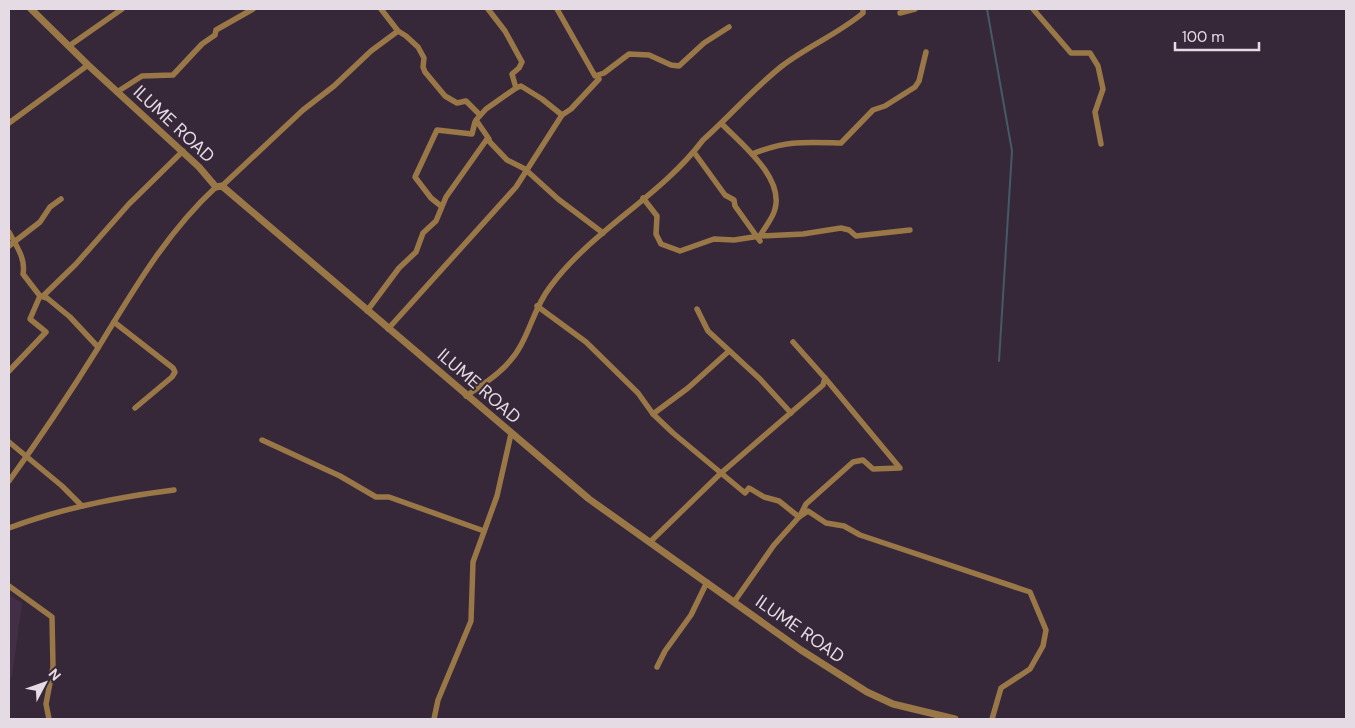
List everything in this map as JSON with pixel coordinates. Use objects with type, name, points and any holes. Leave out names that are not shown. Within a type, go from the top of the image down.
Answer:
[{"type":"street","name":"ILUME ROAD","points":[[31,9],[219,187],[589,499],[801,650],[867,692],[893,704],[955,719]]},
{"type":"street","points":[[69,46],[122,9]]},
{"type":"street","points":[[117,92],[142,76],[173,75],[202,44],[215,35],[216,30],[253,9]]},
{"type":"street","points":[[381,9],[398,32],[406,36],[421,52],[426,72],[445,96],[457,103],[466,101],[480,115]]},
{"type":"street","points":[[488,9],[505,31],[522,62],[519,68],[512,74],[516,88]]},
{"type":"street","points":[[557,9],[595,76],[604,73],[629,54],[649,55],[679,66],[704,43],[729,27]]},
{"type":"street","points":[[466,396],[497,374],[514,356],[527,334],[538,306],[565,268],[643,198],[666,182],[695,152],[703,140],[781,67],[810,46],[847,27],[864,13],[863,9]]},
{"type":"street","points":[[900,13],[915,9]]},
{"type":"street","points":[[1033,9],[1071,53],[1090,53],[1098,66],[1103,89],[1095,112],[1101,144]]},
{"type":"street","points":[[9,481],[163,246],[184,219],[303,110],[334,86],[371,51],[398,32]]},
{"type":"street","points":[[752,154],[776,144],[796,141],[841,143],[873,110],[885,106],[915,87],[919,81],[926,52]]},
{"type":"street","points":[[9,123],[88,65]]},
{"type":"street","points":[[388,328],[509,195],[562,115],[571,110],[599,79]]},
{"type":"street","points":[[441,206],[431,198],[415,177],[437,130],[472,134],[475,122],[480,115],[521,86],[542,99],[562,115]]},
{"type":"street","points":[[475,122],[507,160],[527,170],[558,199],[603,234]]},
{"type":"street","points":[[722,124],[752,154],[769,175],[776,206],[759,238]]},
{"type":"street","points":[[367,311],[399,268],[416,252],[423,233],[436,221],[441,206],[460,174],[485,140],[489,140]]},
{"type":"street","points":[[9,371],[46,332],[30,319],[41,296],[76,264],[129,204],[183,151]]},
{"type":"street","points":[[696,155],[726,195],[734,200],[735,206],[759,238]]},
{"type":"street","points":[[643,198],[657,216],[657,238],[661,244],[680,251],[714,239],[759,238],[841,228],[849,230],[856,236],[910,230]]},
{"type":"street","points":[[12,244],[40,222],[50,207],[61,199]]},
{"type":"street","points":[[9,232],[12,244],[21,253],[25,267],[23,274],[41,296],[70,317],[98,347]]},
{"type":"street","points":[[538,306],[586,342],[638,393],[653,414],[720,474],[745,493],[750,488],[764,497],[779,501],[800,515]]},
{"type":"street","points":[[697,310],[708,331],[760,379],[791,413]]},
{"type":"street","points":[[114,322],[149,347],[175,372],[172,377],[135,408]]},
{"type":"street","points":[[734,602],[774,545],[800,515],[806,504],[854,462],[863,460],[873,469],[900,468],[794,342]]},
{"type":"street","points":[[653,414],[688,388],[729,351]]},
{"type":"street","points":[[650,542],[720,474],[823,385],[825,378]]},
{"type":"street","points":[[434,719],[438,700],[471,621],[473,562],[497,496],[511,434]]},
{"type":"street","points":[[262,440],[340,476],[376,497],[389,497],[484,532]]},
{"type":"street","points":[[9,442],[82,506]]},
{"type":"street","points":[[9,528],[37,517],[82,506],[174,490]]},
{"type":"street","points":[[800,515],[808,511],[826,524],[844,526],[860,535],[1030,592],[1046,630],[1043,646],[1030,669],[1001,688],[992,719]]},
{"type":"street","points":[[657,667],[662,654],[691,615],[707,582]]},
{"type":"street","points":[[9,586],[52,617],[53,667],[46,704],[49,719]]},
{"type":"shaded area","points":[[9,595],[22,603],[12,676],[9,681]]},
{"type":"waterway","points":[[987,9],[1012,151],[999,361]]}]
